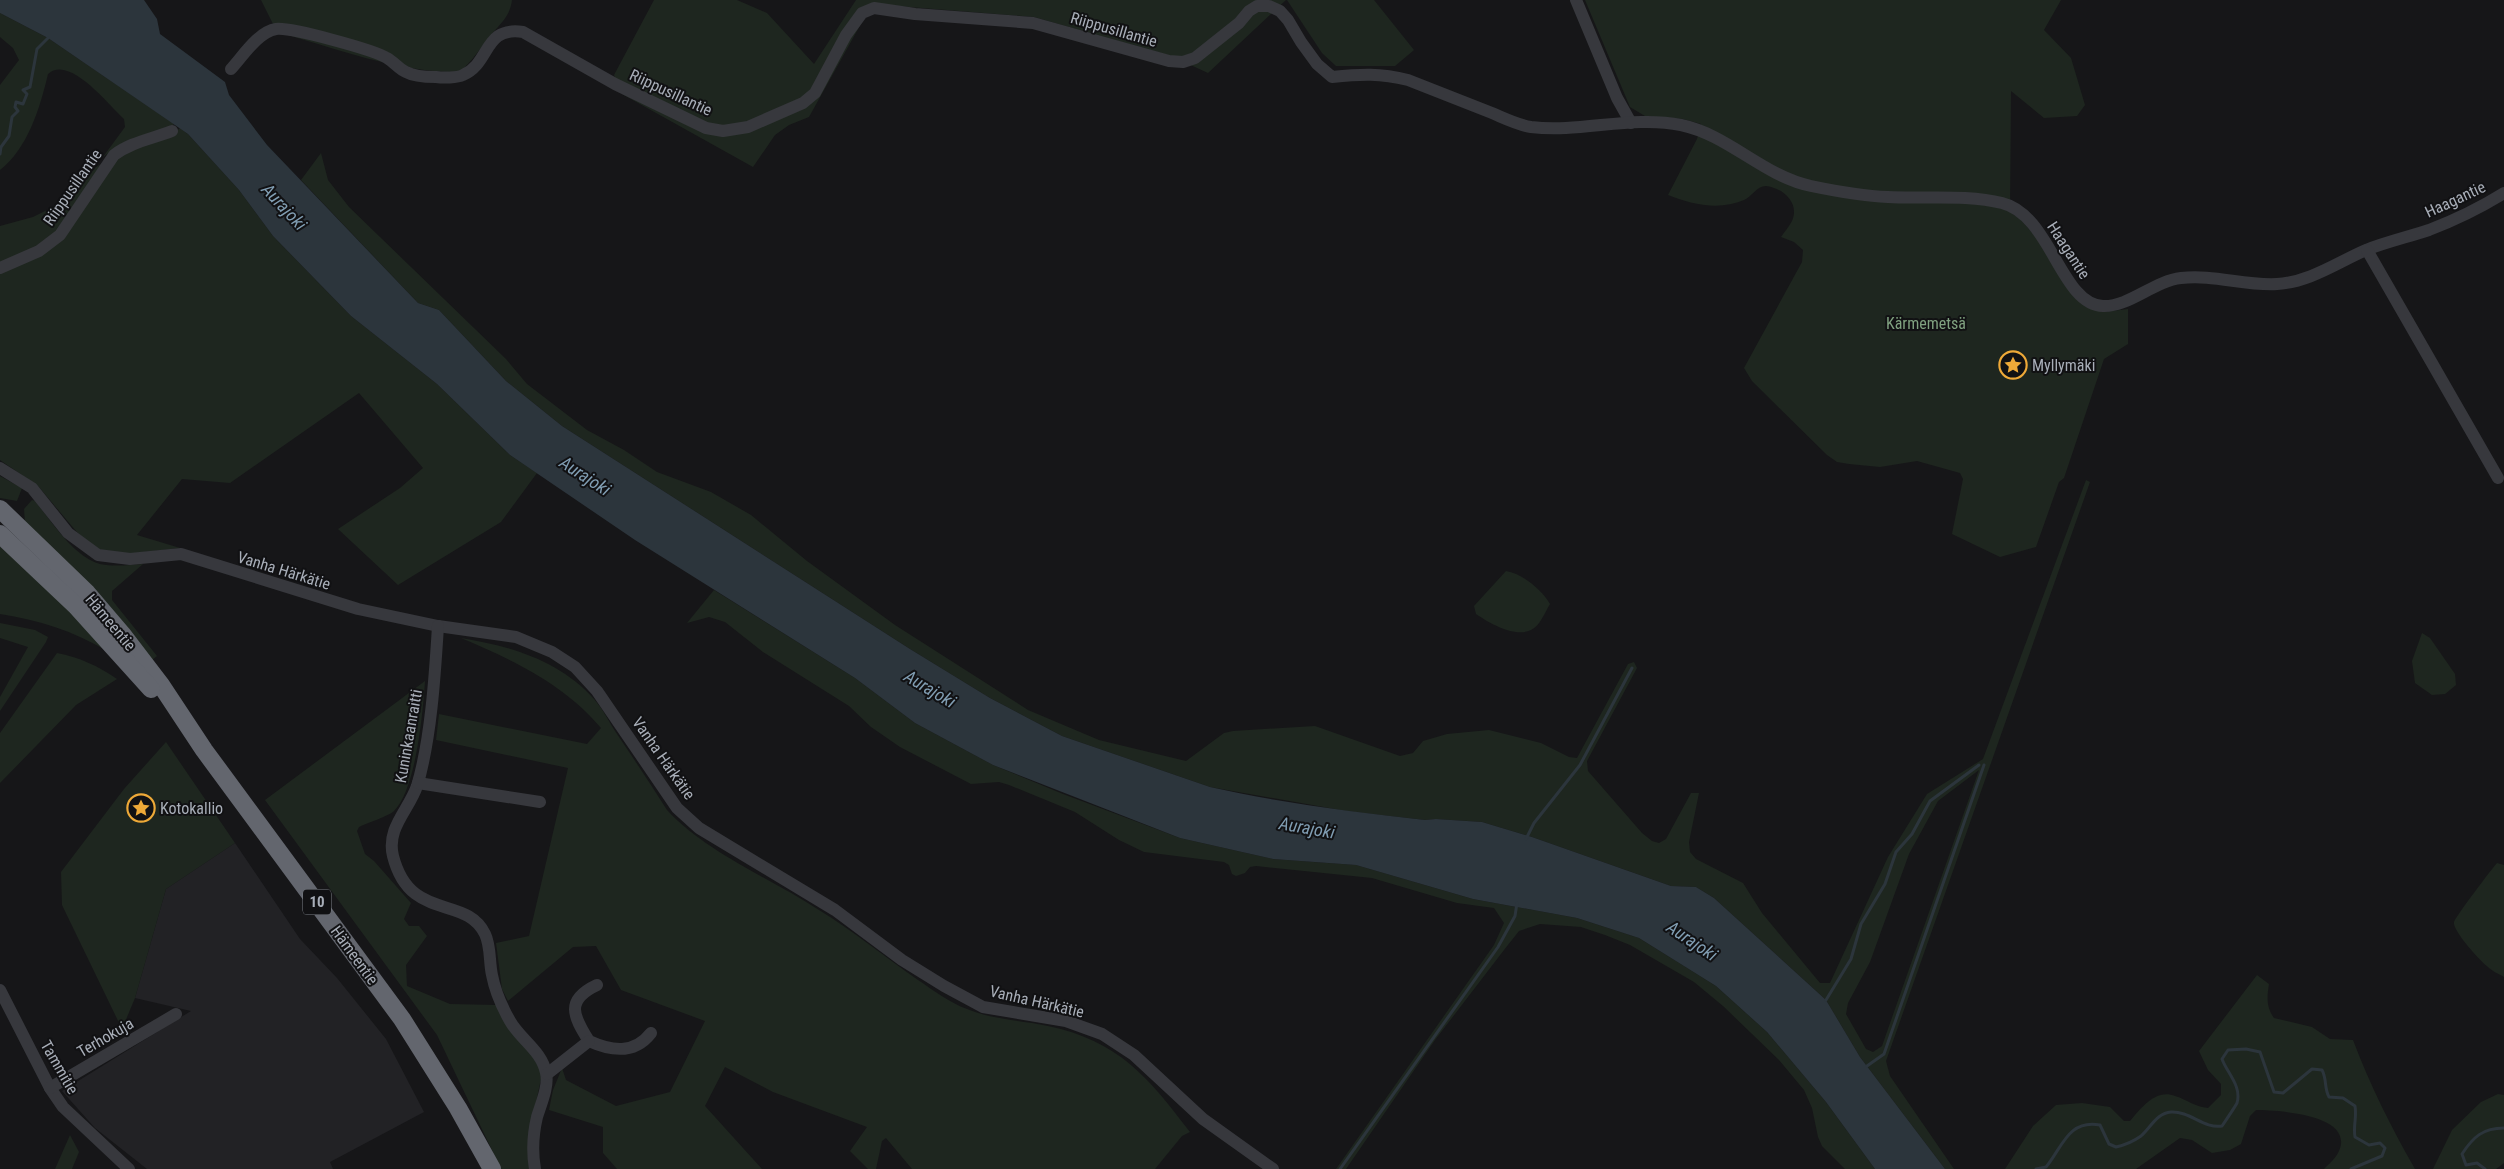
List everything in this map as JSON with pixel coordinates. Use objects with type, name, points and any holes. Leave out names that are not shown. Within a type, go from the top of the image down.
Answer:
[{"type":"highway","name":"Hämeentie","points":[[0,509],[87,593],[122,634],[161,685],[204,750],[402,1019],[458,1108],[492,1169]]},
{"type":"highway","name":"Hämeentie","points":[[0,534],[76,606],[204,750]]},
{"type":"street","points":[[1576,0],[1617,98],[1630,123]]},
{"type":"street","name":"Riippusillantie","points":[[231,69],[262,36],[276,29],[324,39],[386,58],[406,72],[436,77],[462,76],[477,63],[493,40],[501,33],[517,31],[523,32],[615,84],[706,128],[723,131],[748,127],[803,103],[815,93],[846,35],[862,13],[874,8],[915,14],[1033,23],[1168,61],[1183,62],[1195,58],[1239,24],[1249,11],[1257,6],[1269,6],[1284,15],[1317,64],[1332,77],[1370,73],[1389,75],[1408,80],[1531,127],[1596,127],[1630,123]]},
{"type":"street","name":"Haagantie","points":[[1630,123],[1679,124],[1712,134],[1777,174],[1808,185],[1883,197],[1983,200],[2005,203],[2023,214],[2038,230],[2071,286],[2086,301],[2101,307],[2117,305],[2163,282],[2182,278],[2208,278],[2274,284],[2298,281],[2367,250],[2438,226],[2477,210],[2504,193]]},
{"type":"street","name":"Riippusillantie","points":[[0,268],[39,251],[60,235],[114,155],[126,145],[145,142],[172,131]]},
{"type":"street","points":[[2367,250],[2498,478]]},
{"type":"street","name":"Vanha Härkätie","points":[[0,468],[32,488],[68,533],[98,555],[130,559],[180,554],[358,609],[438,626],[516,637],[552,652],[575,667],[597,690],[677,808],[699,828],[835,910],[902,960],[983,1007],[1066,1021],[1102,1034],[1134,1055],[1168,1089],[1203,1119],[1273,1169]]},
{"type":"street","name":"Kuninkaanraitti","points":[[438,626],[431,700],[418,783],[413,798],[398,821],[393,834],[393,854],[406,885],[422,899],[462,913],[480,926],[486,935],[492,976],[501,1003],[510,1022],[542,1060],[547,1074]]},
{"type":"street","points":[[418,783],[540,802]]},
{"type":"street","points":[[597,985],[578,998],[574,1009],[577,1022],[588,1041],[612,1048],[635,1048],[643,1044],[651,1033]]},
{"type":"street","name":"Tammitie","points":[[0,990],[50,1088],[64,1107],[128,1169]]},
{"type":"street","name":"Terhokuja","points":[[50,1088],[176,1014]]},
{"type":"street","points":[[535,1169],[534,1132],[547,1074],[588,1041]]},
{"type":"shaded area","points":[[235,843],[300,939],[337,978],[386,1039],[424,1112],[330,1162],[333,1169],[147,1169],[95,1128],[62,1091],[191,1011],[135,998],[166,889]]},
{"type":"green space","points":[[261,0],[512,0],[504,20],[460,72],[437,71],[391,64],[277,32]]},
{"type":"green space","points":[[654,0],[737,0],[767,13],[814,64],[856,0],[1286,0],[1208,73],[1171,56],[1034,17],[872,4],[809,117],[789,125],[775,135],[753,167],[622,94],[614,75]]},
{"type":"green space","points":[[1287,0],[1374,0],[1414,50],[1395,66],[1336,66],[1322,53]]},
{"type":"green space","name":"Kärmemetsä","points":[[1585,0],[2061,0],[2044,30],[2071,58],[2085,105],[2077,116],[2044,118],[2011,91],[2010,212],[2020,219],[2036,237],[2070,292],[2104,312],[2128,309],[2128,344],[2104,359],[2064,478],[2059,482],[2036,547],[2000,557],[1952,534],[1963,479],[1960,473],[1917,461],[1880,467],[1837,462],[1827,455],[1752,381],[1744,368],[1802,262],[1803,250],[1794,242],[1781,237],[1792,221],[1794,208],[1792,203],[1784,193],[1766,186],[1759,188],[1744,200],[1715,206],[1686,201],[1668,195],[1697,139],[1701,124],[1683,119],[1645,116],[1630,107]]},
{"type":"green space","points":[[0,13],[48,38],[174,124],[170,128],[118,146],[103,157],[125,127],[124,119],[88,84],[67,71],[57,70],[48,74],[32,127],[10,161],[0,170],[0,85],[19,60],[13,48],[0,37]]},
{"type":"green space","points":[[180,128],[188,134],[239,190],[273,236],[351,316],[437,384],[510,455],[537,473],[501,522],[398,585],[338,529],[400,488],[423,468],[359,393],[230,483],[182,479],[137,535],[180,548],[118,555],[92,547],[38,486],[0,460],[0,226],[33,217],[59,204],[77,189],[96,167],[116,155],[172,135]]},
{"type":"green space","points":[[321,153],[328,180],[349,207],[506,359],[527,384],[587,430],[624,450],[657,472],[711,492],[751,515],[807,561],[895,625],[1028,710],[1099,740],[1186,761],[1224,733],[1315,726],[1400,756],[1413,753],[1423,741],[1447,734],[1489,730],[1541,743],[1569,757],[1577,758],[1628,664],[1634,662],[1637,668],[1587,761],[1588,771],[1642,833],[1652,841],[1659,843],[1666,839],[1691,793],[1699,793],[1689,842],[1690,852],[1696,859],[1743,883],[1762,913],[1820,983],[1830,983],[1888,857],[1927,794],[1983,759],[2086,480],[2090,482],[1886,1061],[1890,1076],[1954,1169],[1945,1169],[1860,1057],[1826,1000],[1714,898],[1696,887],[1671,886],[1532,837],[1482,822],[1425,820],[1346,811],[1210,787],[1062,736],[990,698],[910,649],[562,426],[506,381],[439,310],[418,303],[301,180]],"holes":[[[1979,770],[1882,1046],[1873,1052],[1866,1049],[1846,1014],[1848,1003],[1870,962],[1909,854],[1938,801]]]},
{"type":"green space","points":[[0,476],[22,488],[17,501],[0,498]]},
{"type":"green space","points":[[32,500],[35,501],[72,546],[90,560],[100,564],[122,566],[143,564],[112,591],[112,600],[157,656],[152,660],[25,523],[24,509]]},
{"type":"green space","points":[[0,546],[75,616],[107,651],[55,627],[0,614]]},
{"type":"green space","points":[[1506,571],[1519,575],[1531,583],[1550,604],[1540,622],[1531,630],[1525,632],[1510,631],[1476,614],[1474,606]]},
{"type":"green space","points":[[714,590],[855,678],[915,723],[993,765],[1063,794],[1180,838],[1273,859],[1356,865],[1473,899],[1577,918],[1639,938],[1716,986],[1767,1032],[1826,1102],[1875,1169],[1845,1169],[1822,1146],[1818,1137],[1812,1108],[1804,1090],[1779,1060],[1723,1006],[1694,982],[1630,945],[1605,935],[1581,927],[1540,924],[1519,931],[1435,1040],[1346,1169],[1336,1169],[1494,945],[1504,923],[1494,908],[1457,903],[1372,878],[1256,866],[1250,867],[1245,873],[1236,876],[1232,874],[1229,865],[1224,862],[1144,852],[1119,840],[1075,812],[1009,785],[999,782],[971,784],[900,747],[871,727],[849,706],[763,652],[725,622],[709,617],[687,623]]},
{"type":"green space","points":[[0,623],[35,630],[48,637],[0,711],[0,697],[28,647],[0,638]]},
{"type":"green space","points":[[2422,633],[2430,638],[2455,674],[2456,685],[2445,694],[2432,695],[2415,683],[2412,661]]},
{"type":"green space","points":[[461,638],[498,645],[533,657],[565,674],[580,686],[600,707],[667,810],[683,825],[720,852],[832,918],[918,980],[954,1003],[977,1013],[1048,1026],[1073,1033],[1094,1041],[1113,1052],[1145,1078],[1190,1132],[1182,1136],[1155,1169],[912,1169],[886,1138],[882,1141],[876,1169],[868,1169],[850,1151],[867,1127],[773,1092],[725,1067],[705,1106],[762,1169],[617,1169],[603,1153],[603,1127],[549,1110],[553,1090],[562,1068],[566,1080],[616,1106],[670,1092],[705,1021],[621,990],[596,946],[573,947],[508,1001],[502,989],[496,943],[529,936],[568,768],[436,740],[439,714],[587,744],[601,728],[571,698],[537,675],[500,655]]},
{"type":"green space","points":[[57,653],[88,663],[117,679],[76,705],[0,783],[0,733]]},
{"type":"green space","points":[[425,681],[417,750],[408,786],[402,800],[394,811],[359,827],[357,831],[365,854],[374,861],[411,903],[404,919],[409,926],[419,926],[427,936],[406,965],[407,986],[450,1004],[497,1005],[535,1058],[542,1074],[530,1131],[530,1169],[501,1169],[437,1035],[265,800]]},
{"type":"green space","points":[[166,742],[235,843],[166,889],[135,998],[122,1029],[62,905],[61,872],[124,789]]},
{"type":"green space","points":[[2497,863],[2504,865],[2504,977],[2484,964],[2473,952],[2457,932],[2454,922]]},
{"type":"green space","points":[[2257,975],[2269,984],[2268,1002],[2274,1018],[2312,1027],[2330,1039],[2353,1040],[2381,1106],[2415,1169],[2324,1169],[2339,1151],[2341,1139],[2336,1129],[2325,1122],[2295,1113],[2256,1110],[2250,1116],[2241,1144],[2230,1150],[2212,1153],[2192,1140],[2180,1138],[2136,1169],[2005,1169],[2033,1126],[2056,1105],[2082,1103],[2110,1107],[2124,1121],[2130,1121],[2139,1110],[2155,1097],[2168,1094],[2208,1108],[2221,1095],[2221,1084],[2208,1070],[2199,1051]]},
{"type":"green space","points":[[2498,1094],[2504,1095],[2504,1163],[2496,1169],[2433,1169],[2452,1130],[2481,1102]]},
{"type":"green space","points":[[70,1135],[79,1152],[72,1169],[55,1169]]},
{"type":"water","name":"Aurajoki","points":[[0,0],[144,0],[157,19],[160,34],[225,82],[229,95],[267,145],[418,303],[439,310],[506,381],[562,426],[910,649],[990,698],[1062,736],[1210,787],[1263,798],[1344,810],[1425,820],[1482,822],[1532,837],[1671,886],[1696,887],[1714,898],[1826,1000],[1860,1057],[1945,1169],[1875,1169],[1826,1102],[1767,1032],[1716,986],[1639,938],[1577,918],[1473,899],[1356,865],[1273,859],[1180,838],[993,765],[915,723],[855,678],[635,540],[510,455],[437,384],[351,316],[273,236],[239,190],[188,134],[48,38],[0,13]]},
{"type":"waterway","points":[[0,154],[1,147],[9,136],[12,117],[18,111],[15,107],[16,102],[23,104],[27,94],[23,90],[30,87],[37,49],[48,38]]},
{"type":"waterway","points":[[1526,839],[1534,823],[1580,765],[1632,668]]},
{"type":"waterway","points":[[1826,1000],[1851,959],[1861,924],[1885,884],[1896,852],[1912,834],[1930,801],[1979,765]]},
{"type":"waterway","points":[[1867,1066],[1884,1054],[1984,765]]},
{"type":"waterway","points":[[1340,1169],[1498,947],[1515,916],[1517,903]]},
{"type":"waterway","points":[[2036,1169],[2046,1167],[2067,1137],[2080,1126],[2089,1124],[2100,1125],[2109,1144],[2116,1147],[2129,1143],[2141,1136],[2158,1118],[2171,1112],[2184,1114],[2209,1125],[2222,1126],[2237,1103],[2238,1097],[2236,1085],[2222,1059],[2228,1050],[2246,1049],[2260,1052],[2274,1092],[2283,1093],[2312,1069],[2322,1070],[2329,1097],[2343,1098],[2355,1106],[2355,1137],[2369,1145],[2380,1143],[2385,1148],[2382,1156],[2351,1169]]},
{"type":"waterway","points":[[2485,1169],[2477,1163],[2466,1165],[2462,1154],[2479,1135],[2497,1128],[2504,1128]]},
{"type":"place","name":"Myllymäki","points":[[2013,365]]},
{"type":"place","name":"Kotokallio","points":[[141,808]]}]
